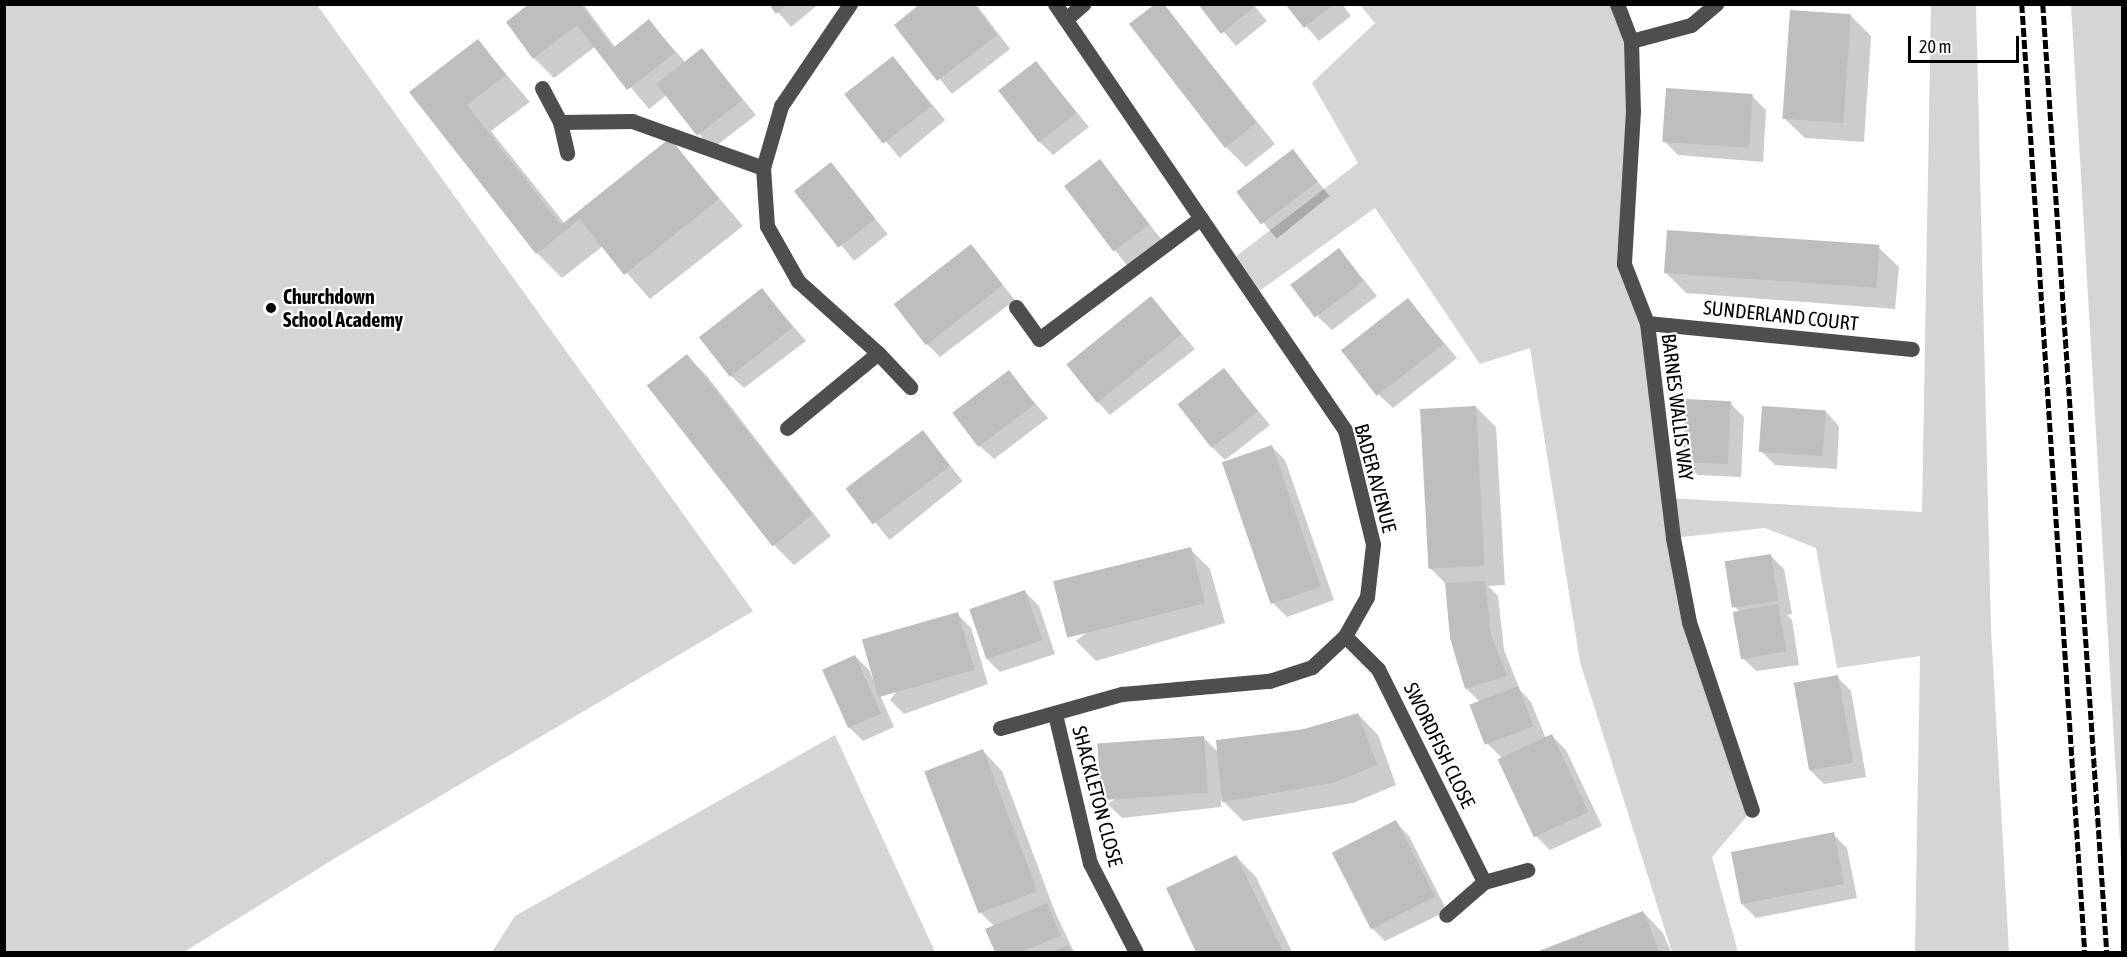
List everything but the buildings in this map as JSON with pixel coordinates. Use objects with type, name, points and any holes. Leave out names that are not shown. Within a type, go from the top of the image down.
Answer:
[{"type":"street","points":[[849,4],[781,106],[763,168],[767,226],[798,281],[878,353],[910,387]]},
{"type":"street","name":"BADER AVENUE","points":[[1000,728],[1122,694],[1269,681],[1312,667],[1345,636],[1367,597],[1373,544],[1345,430],[1055,4]]},
{"type":"street","points":[[1066,19],[1083,4]]},
{"type":"street","name":"BARNES WALLIS WAY","points":[[1617,4],[1631,41],[1633,111],[1624,264],[1647,323],[1673,538],[1689,622],[1752,810]]},
{"type":"street","points":[[1631,41],[1690,25],[1716,4]]},
{"type":"street","points":[[542,88],[560,122],[567,153]]},
{"type":"street","points":[[560,122],[632,121],[763,168]]},
{"type":"street","points":[[1016,308],[1040,339],[1201,218]]},
{"type":"street","name":"SUNDERLAND COURT","points":[[1647,323],[1912,349]]},
{"type":"street","points":[[788,428],[878,353]]},
{"type":"street","name":"SWORDFISH CLOSE","points":[[1345,636],[1378,669],[1484,882]]},
{"type":"street","name":"SHACKLETON CLOSE","points":[[1055,714],[1090,863],[1136,952]]},
{"type":"street","points":[[1446,915],[1484,882],[1527,870]]},
{"type":"shaded area","name":"Churchdown School Academy","points":[[4,5],[317,5],[753,611],[337,857],[184,952],[5,952]]},
{"type":"shaded area","points":[[1360,5],[1617,5],[1631,41],[1624,264],[1647,323],[1668,498],[1922,512],[1931,5],[1976,5],[1991,629],[2009,952],[1915,952],[1920,656],[1837,668],[1816,548],[1765,528],[1673,538],[1689,622],[1752,810],[1712,857],[1738,952],[1672,952],[1580,662],[1530,348],[1480,364],[1375,208],[1254,295],[1230,261],[1358,163],[1312,83],[1375,23]]},
{"type":"shaded area","points":[[2071,5],[2122,5],[2122,877]]},
{"type":"shaded area","points":[[835,735],[935,952],[492,952],[515,916]]},
{"type":"railway","points":[[2022,4],[2085,952]]},
{"type":"railway","points":[[2043,4],[2107,952]]},
{"type":"place","name":"Churchdown School Academy","points":[[271,308]]}]
